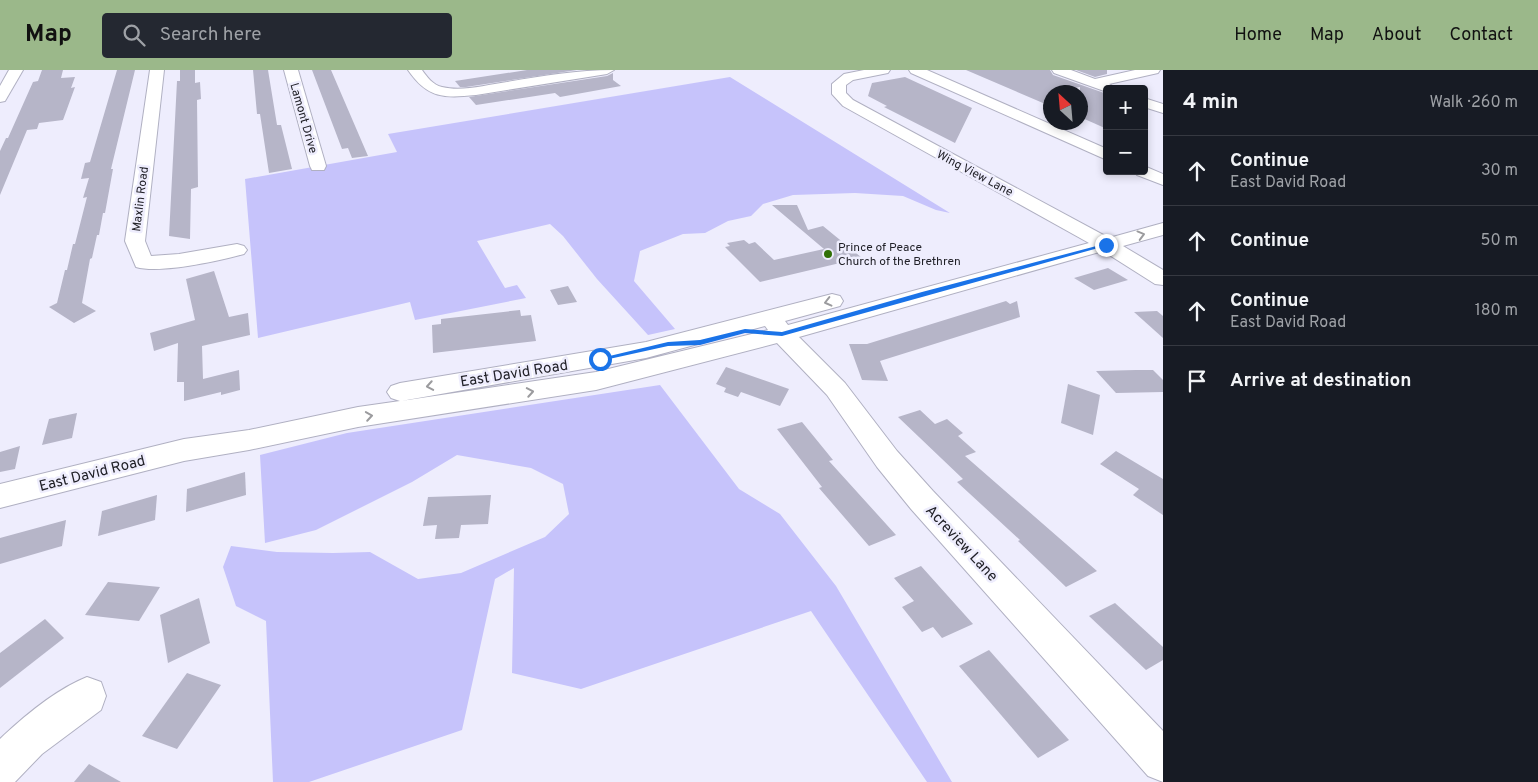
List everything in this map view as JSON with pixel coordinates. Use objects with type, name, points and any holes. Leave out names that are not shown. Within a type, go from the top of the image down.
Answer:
[{"type":"street","points":[[0,98],[16,70]]},
{"type":"street","name":"Maxlin Road","points":[[157,70],[135,241],[143,262],[179,260],[237,250]]},
{"type":"street","name":"Lamont Drive","points":[[291,70],[318,166]]},
{"type":"street","points":[[418,74],[425,84],[438,89],[466,92],[606,70]]},
{"type":"street","name":"Wing View Lane","points":[[883,70],[849,77],[839,84],[838,94],[848,104],[1087,233],[1163,279]]},
{"type":"street","points":[[916,70],[1103,153]]},
{"type":"street","points":[[940,70],[1043,115]]},
{"type":"street","points":[[1059,70],[1103,86]]},
{"type":"street","points":[[1094,83],[1153,70]]},
{"type":"street","points":[[1148,103],[1163,109]]},
{"type":"street","points":[[1078,130],[1103,141]]},
{"type":"street","points":[[1148,161],[1163,167]]},
{"type":"street","points":[[1148,173],[1163,180]]},
{"type":"street","name":"East David Road","points":[[184,450],[249,440],[367,416],[596,381],[776,325],[1087,233],[1163,213]]},
{"type":"street","name":"East David Road","points":[[0,496],[184,450],[248,428],[348,402],[482,377],[553,368],[668,344],[776,325],[924,293],[1163,229]]},
{"type":"street","name":"Acreview Lane","points":[[776,325],[836,389],[887,459],[922,500],[1163,761]]},
{"type":"street","points":[[0,768],[28,740],[87,696]]},
{"type":"shaded area","points":[[730,77],[950,213],[936,210],[903,196],[855,193],[793,195],[763,204],[751,216],[728,221],[705,233],[683,234],[640,251],[634,281],[675,329],[648,335],[597,279],[563,236],[550,224],[477,241],[505,288],[517,285],[526,298],[415,320],[410,302],[258,338],[245,179],[397,152],[388,134]]},
{"type":"shaded area","points":[[660,385],[739,489],[780,514],[836,586],[952,782],[927,782],[811,611],[581,689],[512,673],[514,568],[495,579],[462,730],[309,782],[273,782],[266,621],[236,606],[223,567],[231,546],[277,552],[370,552],[418,579],[461,573],[545,537],[569,514],[563,484],[531,468],[457,455],[412,482],[316,530],[265,543],[260,455],[347,433]]},
{"type":"building","points":[[42,70],[63,70],[61,78],[75,77],[71,88],[75,87],[63,120],[39,123],[37,129],[27,130],[0,195],[0,151],[6,138],[8,138],[33,82],[38,81]]},
{"type":"building","points":[[117,70],[135,70],[111,169],[113,169],[105,213],[103,213],[99,235],[97,235],[92,258],[90,259],[82,303],[96,311],[74,323],[49,307],[57,303],[65,270],[67,270],[73,244],[75,244],[87,197],[83,198],[89,178],[81,179],[85,163],[90,162]]},
{"type":"building","points":[[180,70],[195,70],[195,83],[200,82],[201,99],[197,100],[198,187],[191,189],[190,239],[169,236],[177,81],[180,81]]},
{"type":"building","points":[[253,70],[268,70],[277,125],[281,125],[292,169],[269,173],[260,114],[257,114]]},
{"type":"building","points":[[312,70],[331,70],[368,156],[352,158],[348,148],[342,149]]},
{"type":"building","points":[[527,70],[577,70],[466,87],[460,87],[455,81]]},
{"type":"building","points":[[966,70],[1050,70],[1053,75],[1081,85],[1043,85],[1043,103]]},
{"type":"building","points":[[1076,70],[1107,70],[1107,74],[1095,77]]},
{"type":"building","points":[[613,73],[613,80],[621,86],[560,97],[555,93],[476,105],[469,97],[607,76]]},
{"type":"building","points":[[905,77],[972,108],[955,143],[884,107],[887,106],[868,96],[872,83]]},
{"type":"building","points":[[1088,87],[1103,93],[1103,127],[1088,121]]},
{"type":"building","name":"Prince of Peace Church of the Brethren","points":[[772,205],[797,205],[808,230],[823,226],[867,262],[845,267],[840,263],[760,282],[725,247],[730,246],[727,243],[744,240],[749,244],[755,242],[774,260],[824,249]]},
{"type":"building","points":[[1108,268],[1128,280],[1094,290],[1074,278]]},
{"type":"building","points":[[214,271],[229,317],[248,313],[250,335],[202,346],[203,379],[239,370],[240,390],[221,395],[221,392],[184,401],[184,382],[177,382],[178,343],[154,351],[150,333],[195,320],[186,279]]},
{"type":"building","points":[[568,286],[577,302],[558,305],[550,290]]},
{"type":"building","points":[[1006,301],[1010,304],[1017,301],[1020,317],[880,361],[888,381],[862,380],[849,344],[867,344]]},
{"type":"building","points":[[520,310],[521,316],[531,315],[536,341],[433,353],[432,325],[441,324],[441,319]]},
{"type":"building","points":[[1157,311],[1163,316],[1163,338],[1134,312]]},
{"type":"building","points":[[726,367],[789,389],[780,406],[741,392],[738,397],[724,392],[726,388],[716,384]]},
{"type":"building","points":[[1153,370],[1163,380],[1163,392],[1116,393],[1096,371]]},
{"type":"building","points":[[1068,384],[1100,395],[1093,435],[1061,423]]},
{"type":"building","points":[[920,410],[935,424],[947,419],[963,433],[958,436],[976,452],[965,456],[1097,571],[1066,587],[1018,541],[1020,540],[957,482],[963,479],[898,417]]},
{"type":"building","points":[[77,413],[72,438],[42,445],[49,419]]},
{"type":"building","points":[[802,422],[833,460],[829,461],[896,535],[869,546],[819,488],[822,487],[777,429]]},
{"type":"building","points":[[20,446],[15,469],[0,472],[0,452]]},
{"type":"building","points":[[1116,451],[1163,479],[1163,515],[1133,495],[1139,489],[1100,464]]},
{"type":"building","points":[[245,472],[246,495],[186,512],[187,489]]},
{"type":"building","points":[[157,495],[155,520],[98,536],[102,511]]},
{"type":"building","points":[[491,495],[488,524],[461,525],[459,538],[435,539],[437,525],[423,526],[428,497]]},
{"type":"building","points":[[66,520],[62,546],[0,564],[0,538]]},
{"type":"building","points":[[921,566],[973,624],[942,638],[933,627],[922,632],[902,607],[914,601],[894,578]]},
{"type":"building","points":[[108,582],[160,587],[139,621],[85,615]]},
{"type":"building","points":[[199,598],[210,643],[168,663],[160,615]]},
{"type":"building","points":[[1115,603],[1163,647],[1163,660],[1146,670],[1089,616]]},
{"type":"building","points":[[45,619],[64,638],[0,688],[0,653]]},
{"type":"building","points":[[989,650],[1069,740],[1038,758],[959,666]]},
{"type":"building","points":[[187,673],[221,685],[177,749],[142,736]]},
{"type":"building","points":[[89,764],[121,782],[74,782]]},
{"type":"place","name":"Prince of Peace Church of the Brethren","points":[[828,254]]},
{"type":"route","points":[[600,359],[668,344],[700,342],[745,331],[764,331],[782,334],[924,293],[1106,245]]}]
